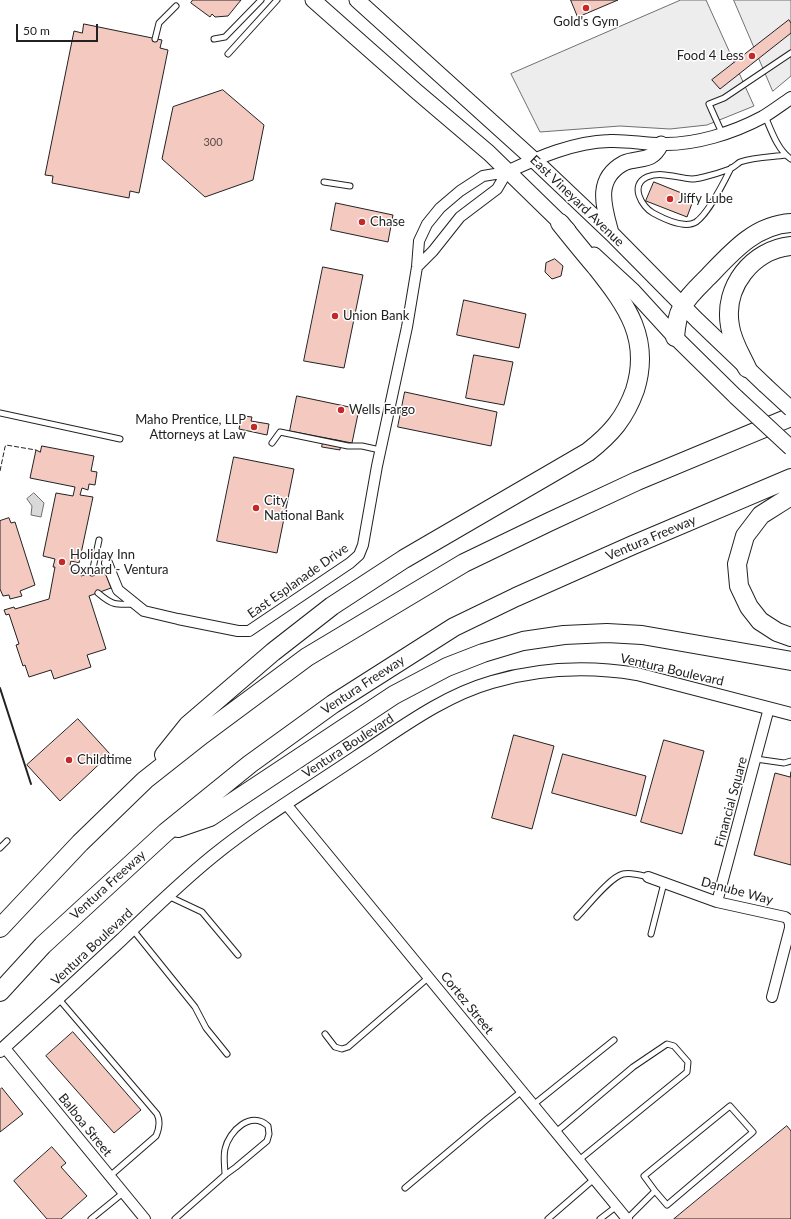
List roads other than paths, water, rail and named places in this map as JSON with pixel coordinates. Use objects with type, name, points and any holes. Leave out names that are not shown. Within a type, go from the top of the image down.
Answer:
[{"type":"highway","points":[[146,780],[188,725],[273,652],[332,606],[404,559],[588,452],[604,440],[624,416],[636,386],[640,361],[639,340],[631,318],[618,294],[560,223]]},
{"type":"highway","points":[[675,337],[676,322],[682,306],[742,243],[752,235],[770,227],[791,223]]},
{"type":"highway","points":[[747,368],[735,343],[730,328],[729,304],[734,289],[741,275],[752,263],[773,250],[791,246]]},
{"type":"highway","points":[[751,434],[769,416],[791,403]]},
{"type":"highway","points":[[0,928],[80,843],[146,780],[202,735],[307,657],[464,563],[637,481],[791,417]]},
{"type":"highway","name":"Ventura Freeway","points":[[0,992],[43,945],[166,832],[250,764],[332,704],[454,627],[516,597],[626,548],[791,478]]},
{"type":"highway","points":[[791,496],[761,515],[745,536],[737,564],[739,586],[748,607],[760,621],[777,632],[791,637]]},
{"type":"highway","points":[[166,832],[210,817],[394,695],[447,667],[483,653],[522,641],[564,635],[600,633],[642,635],[791,661]]},
{"type":"main road","name":"East Vineyard Avenue","points":[[313,0],[489,153],[560,223],[633,291],[675,337],[736,397],[791,448]]},
{"type":"main road","name":"East Vineyard Avenue","points":[[357,0],[533,159],[612,234],[682,306],[791,409]]},
{"type":"main road","points":[[612,234],[605,212],[602,195],[605,184],[611,174],[624,164],[652,156],[661,144]]},
{"type":"street","points":[[417,267],[433,251],[460,217],[497,189],[504,168],[572,147],[608,141],[661,144],[694,142],[722,134],[765,116],[791,98]]},
{"type":"street","name":"East Esplanade Drive","points":[[107,563],[118,590],[144,611],[178,620],[238,631],[249,631],[350,563],[359,555],[363,545],[380,450],[407,327],[417,267],[418,241],[440,208],[460,191],[483,176],[504,168]]},
{"type":"street","name":"Ventura Boulevard","points":[[2,1049],[210,858],[232,841],[425,713],[441,703],[473,689],[522,674],[584,668],[616,671],[655,678],[791,714]]},
{"type":"street","name":"Financial Square","points":[[717,902],[769,708]]},
{"type":"street","name":"Cortez Street","points":[[286,804],[627,1219]]},
{"type":"street","name":"Danube Way","points":[[648,877],[717,902],[785,917],[789,921],[790,928],[772,997]]},
{"type":"street","name":"Balboa Street","points":[[2,1049],[145,1219]]},
{"type":"lane","points":[[214,39],[225,37],[261,0]]},
{"type":"lane","points":[[228,54],[277,0]]},
{"type":"lane","points":[[155,39],[159,23],[176,6]]},
{"type":"lane","points":[[722,134],[709,104],[724,98],[791,54]]},
{"type":"lane","points":[[765,116],[776,139],[786,155],[791,159]]},
{"type":"lane","points":[[731,168],[704,214],[696,222],[686,225],[659,217],[647,210],[639,196],[638,187],[641,181],[647,177],[663,175],[694,179],[706,177],[731,168],[740,162],[786,155]]},
{"type":"lane","points":[[324,182],[350,186]]},
{"type":"lane","points":[[0,413],[120,439]]},
{"type":"lane","points":[[272,443],[280,432],[348,446],[362,446],[380,450]]},
{"type":"lane","points":[[92,573],[99,540]]},
{"type":"lane","points":[[98,593],[108,602],[135,604]]},
{"type":"lane","points":[[756,759],[784,764],[791,761]]},
{"type":"lane","points":[[0,848],[7,841]]},
{"type":"lane","points":[[577,917],[618,875],[625,874],[648,877]]},
{"type":"lane","points":[[651,934],[664,883]]},
{"type":"lane","points":[[168,896],[202,912],[238,955]]},
{"type":"lane","points":[[132,929],[195,1007],[206,1028],[227,1054]]},
{"type":"lane","points":[[325,1034],[335,1047],[342,1049],[348,1047],[429,977]]},
{"type":"lane","points":[[58,998],[159,1118],[159,1130],[156,1136],[110,1176]]},
{"type":"lane","points":[[533,1105],[614,1040]]},
{"type":"lane","points":[[556,1132],[633,1067],[667,1044],[674,1046],[688,1062],[687,1072],[579,1160]]},
{"type":"lane","points":[[405,1188],[522,1091]]},
{"type":"lane","points":[[730,1106],[753,1132],[667,1205],[656,1191],[644,1176],[730,1106]]},
{"type":"lane","points":[[175,1219],[225,1175],[268,1141],[268,1126],[264,1122],[259,1120],[251,1120],[244,1123],[235,1131],[228,1141],[225,1150],[225,1175]]},
{"type":"lane","points":[[548,1219],[588,1186],[594,1179]]},
{"type":"lane","points":[[627,1219],[656,1191]]},
{"type":"lane","points":[[91,1219],[123,1193]]},
{"type":"lane","points":[[600,1219],[616,1206]]},
{"type":"place","name":"Gold's Gym","points":[[586,8]]},
{"type":"place","name":"Food 4 Less","points":[[752,56]]},
{"type":"place","name":"Jiffy Lube","points":[[670,199]]},
{"type":"place","name":"Chase","points":[[362,222]]},
{"type":"place","name":"Union Bank","points":[[335,316]]},
{"type":"place","name":"Wells Fargo","points":[[341,410]]},
{"type":"place","name":"Maho Prentice, LLP Attorneys at Law","points":[[254,427]]},
{"type":"place","name":"City National Bank","points":[[256,508]]},
{"type":"place","name":"Holiday Inn Oxnard - Ventura","points":[[62,562]]},
{"type":"place","name":"Childtime","points":[[69,760]]}]
